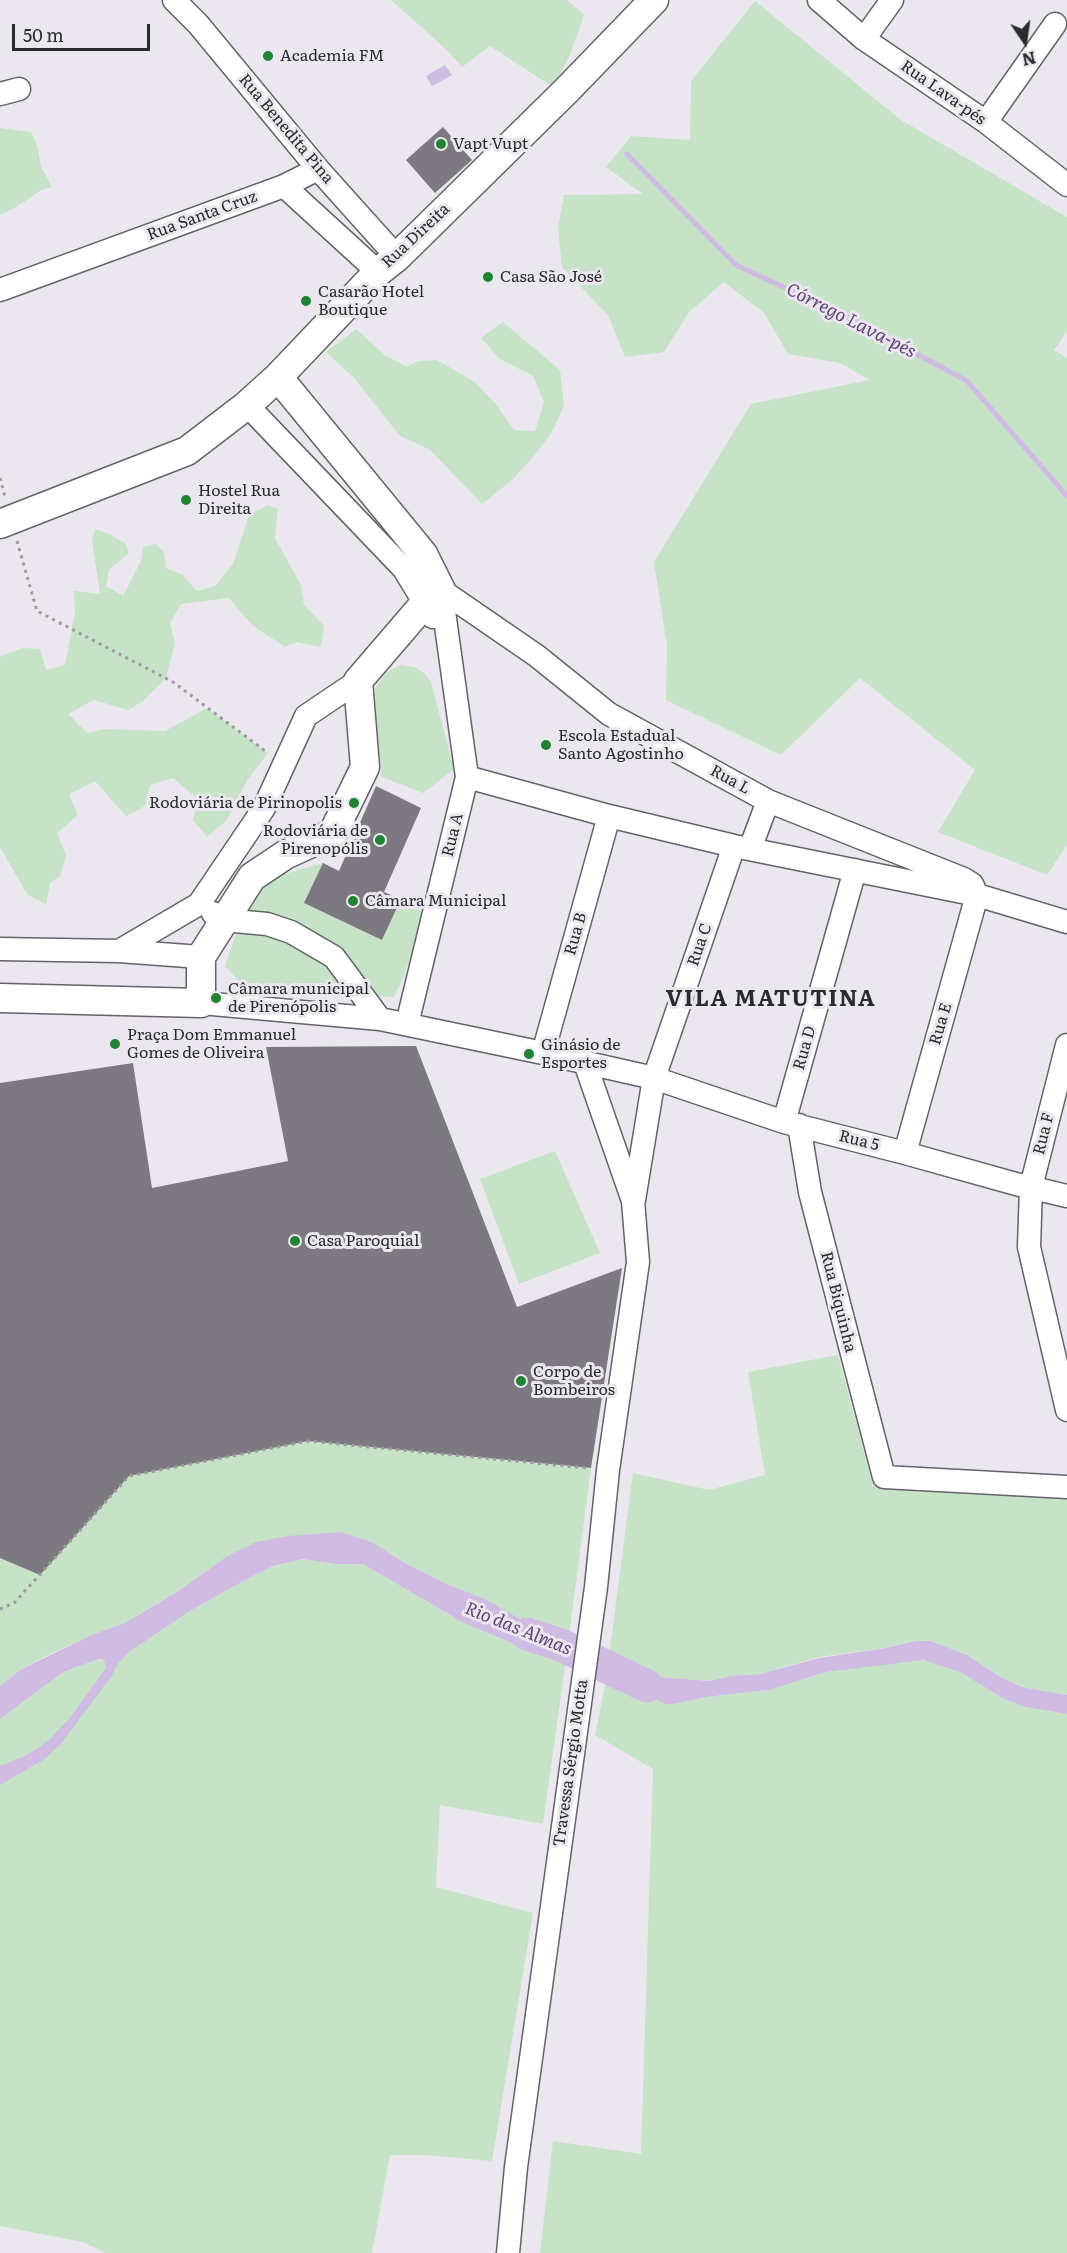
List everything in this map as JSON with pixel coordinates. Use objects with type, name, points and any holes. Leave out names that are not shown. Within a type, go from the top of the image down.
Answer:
[{"type":"main road","name":"Rua Direita","points":[[5,522],[187,451],[247,405],[278,377],[388,264],[654,0]]},
{"type":"main road","points":[[0,998],[201,1003],[201,957],[252,877],[285,855],[333,833],[365,767],[358,681],[433,596],[423,554],[278,377]]},
{"type":"street","name":"Rua Benedita Pina","points":[[174,0],[198,24],[318,169],[388,264]]},
{"type":"street","name":"Rua Lava-pés","points":[[819,0],[864,39],[986,122],[1067,185]]},
{"type":"street","points":[[864,39],[892,0]]},
{"type":"street","points":[[986,122],[1054,24]]},
{"type":"street","name":"Rua Santa Cruz","points":[[0,290],[284,186],[318,169]]},
{"type":"street","points":[[284,186],[388,264]]},
{"type":"street","points":[[247,405],[404,569],[433,596]]},
{"type":"street","name":"Rua A","points":[[406,1024],[467,777],[449,643],[433,596]]},
{"type":"street","name":"Rua L","points":[[433,596],[537,656],[609,714],[768,801],[964,879],[972,884],[977,895]]},
{"type":"street","points":[[119,951],[199,904],[264,808],[306,716],[358,681]]},
{"type":"street","name":"Rua L","points":[[467,777],[609,816],[742,848],[977,895],[1067,922]]},
{"type":"street","name":"Rua C","points":[[633,1201],[654,1078],[742,848],[768,801]]},
{"type":"street","name":"Rua B","points":[[543,1053],[609,816]]},
{"type":"street","name":"Rua D","points":[[791,1124],[855,870]]},
{"type":"street","name":"Rua E","points":[[905,1153],[977,895]]},
{"type":"street","points":[[199,904],[223,920],[267,924],[291,932],[334,957],[380,1019]]},
{"type":"street","points":[[0,949],[119,951],[201,957]]},
{"type":"street","name":"Rua 5","points":[[201,1003],[380,1019],[543,1053],[654,1078],[791,1124],[1067,1196]]},
{"type":"street","name":"Rua F","points":[[1031,1187],[1067,1045]]},
{"type":"street","points":[[585,1064],[633,1201]]},
{"type":"street","name":"Rua Biquinha","points":[[791,1124],[884,1477],[1067,1486]]},
{"type":"street","points":[[1031,1187],[1029,1247],[1067,1410]]},
{"type":"street","name":"Travessa Sérgio Motta","points":[[508,2253],[516,2167],[595,1592],[608,1470],[638,1262],[633,1201]]},
{"type":"path","points":[[5,522],[37,611],[173,682],[284,765]]},
{"type":"path","points":[[0,1609],[14,1603],[129,1476],[308,1441],[608,1470]]},
{"type":"green space","points":[[391,0],[567,0],[584,15],[570,55],[553,87],[490,46],[462,67],[448,51]]},
{"type":"green space","points":[[755,1],[901,120],[1067,217],[1067,331],[1054,350],[1067,358],[1067,845],[1047,875],[938,832],[975,770],[860,678],[781,755],[666,700],[667,646],[654,562],[751,404],[870,380],[840,363],[788,354],[764,313],[724,282],[689,312],[664,352],[625,357],[608,315],[562,267],[558,228],[564,195],[643,194],[606,167],[631,136],[690,140],[691,81]]},
{"type":"green space","points":[[0,128],[31,132],[37,145],[41,167],[52,187],[41,190],[0,215]]},
{"type":"green space","points":[[503,322],[560,370],[564,406],[552,432],[534,456],[511,481],[482,504],[430,450],[400,436],[355,379],[326,352],[356,329],[385,355],[407,367],[418,361],[437,360],[475,382],[495,403],[514,430],[535,431],[544,402],[533,376],[500,359],[481,338]]},
{"type":"green space","points":[[268,505],[278,509],[275,538],[301,585],[304,605],[324,626],[321,647],[296,642],[285,647],[252,625],[229,598],[181,604],[170,623],[175,643],[166,678],[143,701],[128,710],[94,700],[68,714],[87,733],[105,729],[165,731],[207,708],[268,753],[248,779],[226,821],[207,837],[193,820],[199,800],[173,778],[150,785],[145,806],[126,816],[95,781],[69,794],[78,815],[57,833],[66,855],[60,876],[50,883],[46,905],[27,894],[0,847],[0,657],[23,648],[40,649],[46,670],[65,665],[75,613],[74,591],[100,594],[92,539],[95,529],[125,543],[129,553],[109,570],[106,586],[123,596],[141,561],[143,547],[155,544],[164,552],[166,568],[183,575],[197,591],[215,586],[233,564],[249,515]]},
{"type":"green space","points":[[400,665],[415,667],[431,682],[454,769],[423,793],[382,777],[375,689],[385,673]]},
{"type":"green space","points":[[323,863],[305,903],[382,940],[401,899],[423,913],[404,976],[394,997],[245,988],[225,966],[250,891],[274,877]]},
{"type":"green space","points":[[416,1046],[493,1244],[401,1264],[459,1456],[591,1468],[569,1636],[520,1619],[487,1600],[442,1582],[405,1563],[372,1542],[341,1532],[238,1551],[125,1623],[46,1656],[20,1670],[0,1686],[0,1327],[342,1262],[316,1047]]},
{"type":"green space","points":[[555,1151],[600,1253],[519,1284],[480,1179]]},
{"type":"green space","points":[[838,1355],[873,1486],[1067,1494],[1067,1695],[1022,1687],[999,1676],[967,1655],[931,1641],[915,1641],[887,1648],[819,1657],[760,1674],[731,1676],[709,1681],[659,1677],[609,1656],[633,1473],[709,1490],[765,1475],[748,1372]]},
{"type":"green space","points":[[303,1559],[335,1564],[363,1564],[464,1623],[533,1652],[566,1659],[543,1824],[440,1805],[436,1887],[533,1913],[492,2161],[423,2155],[390,2155],[372,2253],[106,2253],[83,2242],[0,2226],[0,1719],[62,1673],[94,1660],[104,1660],[129,1652],[190,1611],[247,1579],[273,1566]]},
{"type":"green space","points":[[914,1659],[936,1663],[960,1672],[1004,1699],[1026,1707],[1067,1714],[1067,2253],[540,2253],[553,2141],[641,2154],[653,1769],[595,1735],[607,1676],[618,1684],[646,1693],[664,1704],[674,1704],[706,1697],[769,1690],[826,1672]]},
{"type":"water","points":[[445,65],[452,75],[432,86],[426,76]]},
{"type":"water","points":[[341,1532],[372,1542],[405,1563],[442,1582],[487,1600],[520,1619],[569,1636],[566,1659],[533,1652],[464,1623],[363,1564],[335,1564],[303,1559],[273,1566],[247,1579],[190,1611],[129,1652],[117,1665],[111,1677],[60,1745],[43,1760],[0,1785],[0,1766],[25,1756],[48,1741],[69,1719],[106,1668],[104,1660],[99,1659],[62,1673],[0,1719],[0,1686],[20,1670],[94,1634],[125,1623],[177,1592],[229,1555],[256,1542],[288,1536]]},
{"type":"water","points":[[915,1641],[931,1641],[967,1655],[999,1676],[1022,1687],[1067,1695],[1067,1714],[1026,1707],[1004,1699],[960,1672],[923,1660],[826,1672],[769,1690],[706,1697],[674,1704],[664,1704],[646,1693],[618,1684],[607,1676],[609,1656],[659,1677],[709,1681],[731,1676],[760,1674],[819,1658],[887,1648]]},
{"type":"building","name":"Vapt Vupt","points":[[443,127],[472,160],[435,193],[406,160]]},
{"type":"building","points":[[376,786],[421,808],[384,892],[401,899],[382,940],[304,903],[323,863],[339,871]]},
{"type":"building","points":[[416,1046],[517,1307],[622,1268],[591,1468],[308,1441],[129,1476],[40,1575],[0,1558],[0,1083],[133,1063],[152,1188],[288,1161],[266,1047]]},
{"type":"waterway","name":"Córrego Lava-pés","points":[[627,154],[736,265],[848,317],[967,381],[1067,496]]},
{"type":"waterway","name":"Rio das Almas","points":[[527,1634],[561,1645],[647,1686]]},
{"type":"place","name":"Academia FM","points":[[268,56]]},
{"type":"place","name":"Vapt Vupt","points":[[441,144]]},
{"type":"place","name":"Casa São José","points":[[488,277]]},
{"type":"place","name":"Casarão Hotel Boutique","points":[[306,301]]},
{"type":"place","name":"Hostel Rua Direita","points":[[186,500]]},
{"type":"place","name":"Escola Estadual Santo Agostinho","points":[[546,745]]},
{"type":"place","name":"Rodoviária de Pirinopolis","points":[[354,803]]},
{"type":"place","name":"Rodoviária de Pirenopólis","points":[[380,840]]},
{"type":"place","name":"Câmara Municipal","points":[[353,901]]},
{"type":"place","name":"Câmara municipal de Pirenópolis","points":[[216,998]]},
{"type":"place","name":"Praça Dom Emmanuel Gomes de Oliveira","points":[[115,1044]]},
{"type":"place","name":"Ginásio de Esportes","points":[[529,1054]]},
{"type":"place","name":"Casa Paroquial","points":[[295,1241]]},
{"type":"place","name":"Corpo de Bombeiros","points":[[521,1381]]},
{"type":"district","name":"VILA MATUTINA","points":[[771,1000]]}]
